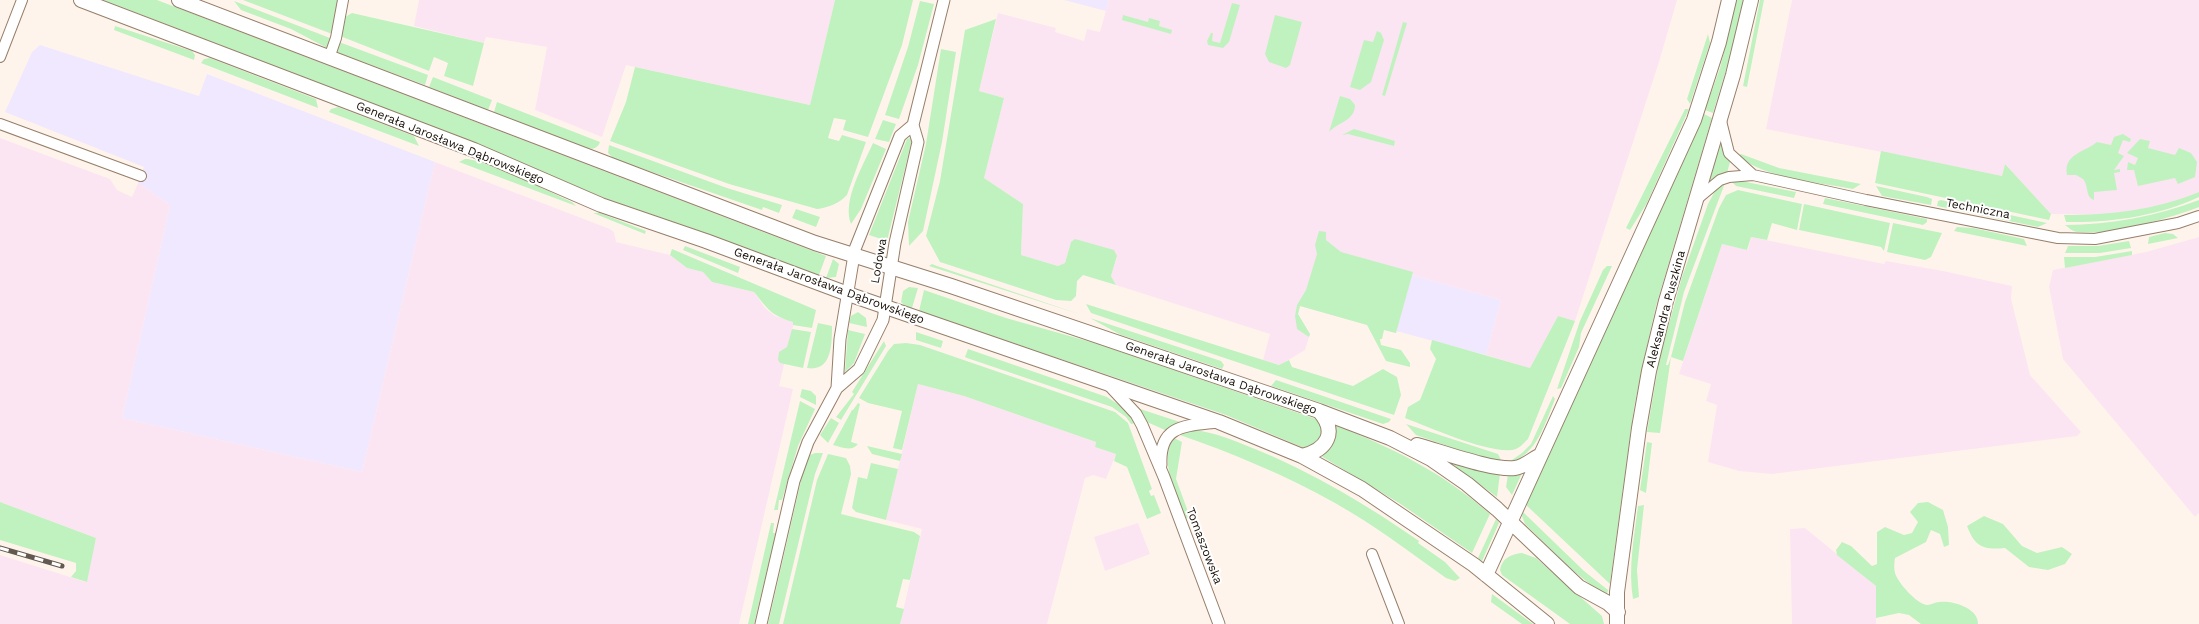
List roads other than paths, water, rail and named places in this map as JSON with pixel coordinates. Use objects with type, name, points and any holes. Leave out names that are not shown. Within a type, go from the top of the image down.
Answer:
[{"type":"main road","name":"Generała Jarosława Dąbrowskiego","points":[[82,0],[474,150],[601,205],[706,241],[885,307],[1219,422],[1302,456],[1335,473],[1395,510],[1486,575],[1547,624]]},
{"type":"main road","name":"Generała Jarosława Dąbrowskiego","points":[[179,0],[761,223],[853,256],[951,286],[1319,411],[1390,438],[1501,468],[1514,468],[1524,465],[1539,455]]},
{"type":"main road","points":[[1486,575],[1539,455],[1694,120],[1719,42],[1729,0]]},
{"type":"main road","name":"Aleksandra Puszkina","points":[[1617,618],[1617,592],[1643,400],[1664,309],[1746,26],[1751,0]]},
{"type":"main road","points":[[1302,456],[1319,450],[1326,442],[1328,427],[1319,411]]},
{"type":"main road","name":"Generała Jarosława Dąbrowskiego","points":[[1390,438],[1448,470],[1480,494],[1579,587],[1608,603],[1617,618]]},
{"type":"street","points":[[0,57],[22,0]]},
{"type":"street","points":[[329,58],[336,38],[343,0]]},
{"type":"street","name":"Lodowa","points":[[761,624],[794,481],[808,442],[837,388],[859,369],[880,326],[918,142],[913,125],[944,0]]},
{"type":"street","name":"Techniczna","points":[[1720,118],[1729,153],[1733,159],[1753,175]]},
{"type":"street","points":[[0,124],[141,176]]},
{"type":"street","name":"Lodowa","points":[[837,388],[840,338],[853,256],[859,236],[900,136],[913,125]]},
{"type":"street","name":"Techniczna","points":[[1696,200],[1720,180],[1729,177],[1753,175],[1866,200],[2058,238],[2095,239],[2178,224],[2199,216]]},
{"type":"street","name":"Tomaszowska","points":[[1106,383],[1136,414],[1164,477],[1219,624]]},
{"type":"street","name":"Tomaszowska","points":[[1164,477],[1162,452],[1165,440],[1171,432],[1186,425],[1219,422]]},
{"type":"street","points":[[1372,554],[1399,624]]},
{"type":"railway","points":[[0,548],[62,566]]}]
